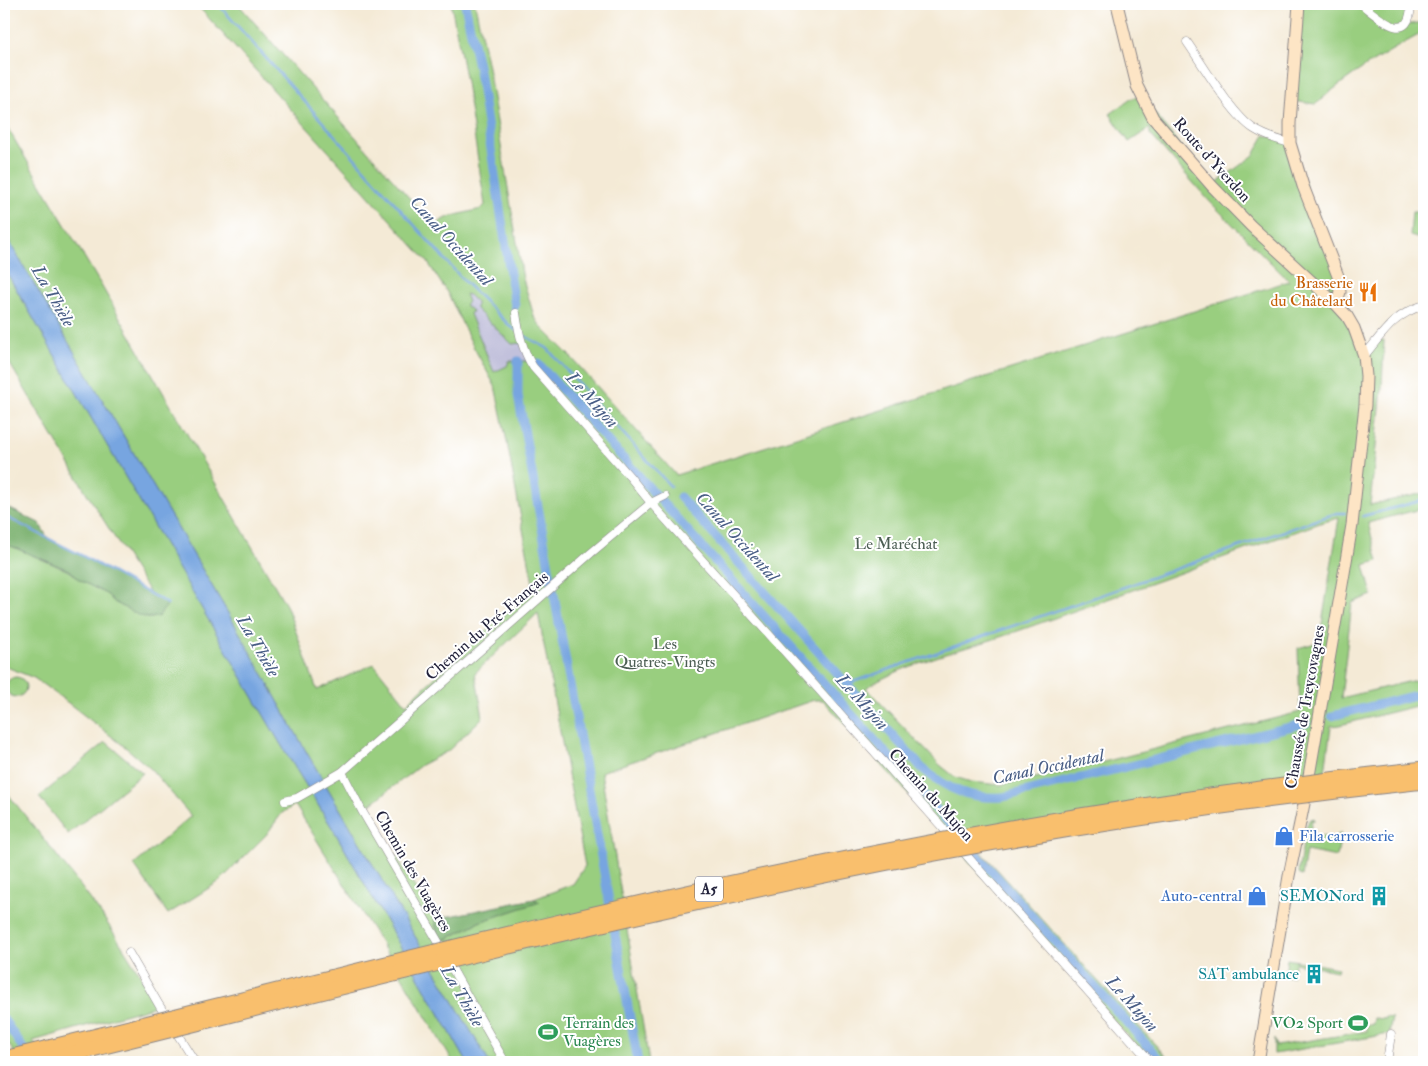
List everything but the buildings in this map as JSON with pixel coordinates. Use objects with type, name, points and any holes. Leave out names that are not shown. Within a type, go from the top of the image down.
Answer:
[{"type":"highway","name":"A5","points":[[4,1059],[572,920],[873,854],[1129,808],[1290,785],[1424,770]]},
{"type":"highway","name":"A5","points":[[39,1062],[555,936],[871,866],[1018,838],[1157,816],[1424,781]]},
{"type":"main road","name":"Route d'Yverdon","points":[[1118,4],[1137,86],[1153,118],[1212,186],[1250,226],[1336,304],[1354,328],[1364,356]]},
{"type":"main road","points":[[1299,4],[1290,143],[1338,276],[1340,292],[1336,304]]},
{"type":"main road","name":"Chaussée de Treycovagnes","points":[[1258,1062],[1291,869],[1328,671],[1352,525],[1365,405],[1366,376],[1364,356]]},
{"type":"street","points":[[1361,4],[1390,26],[1397,27],[1405,25],[1411,16],[1411,4]]},
{"type":"street","points":[[1187,42],[1228,102],[1244,121],[1265,135],[1290,143]]},
{"type":"street","points":[[1364,356],[1391,322],[1405,312],[1424,305]]},
{"type":"street","name":"Chemin du Mujon","points":[[516,313],[524,353],[544,381],[1151,1062]]},
{"type":"street","name":"Chemin du Pré-Français","points":[[285,801],[297,798],[340,774],[541,596],[651,503],[665,496]]},
{"type":"street","name":"Chemin des Vuagères","points":[[340,774],[506,1062]]},
{"type":"street","points":[[130,953],[159,1005],[195,1062]]},
{"type":"street","points":[[1387,1062],[1391,1034]]},
{"type":"shaded area","points":[[464,294],[469,295],[521,343],[529,361],[510,361],[507,366],[494,372],[465,305]]},
{"type":"green space","points":[[196,4],[238,4],[435,227],[442,220],[481,209],[485,205],[466,82],[451,4],[475,4],[488,67],[523,279],[534,316],[541,327],[571,357],[676,475],[1289,281],[1211,203],[1150,134],[1150,128],[1129,142],[1110,114],[1131,99],[1141,96],[1212,186],[1254,155],[1265,135],[1290,143],[1338,276],[1336,304],[1364,356],[1376,340],[1384,340],[1382,388],[1370,505],[1424,493],[1424,508],[1368,523],[1378,561],[1364,565],[1372,595],[1352,603],[1341,698],[1424,678],[1424,704],[1331,726],[1325,772],[967,836],[1171,1062],[1151,1062],[823,700],[814,700],[601,772],[649,1062],[489,1062],[4,233],[4,122],[101,285],[287,607],[317,690],[374,664],[406,704],[534,589],[495,386],[448,294],[427,261]],"holes":[[[465,294],[469,295],[476,302],[476,309],[512,344],[521,343],[529,361],[509,361],[507,366],[494,372],[470,314],[472,311],[465,305],[468,302]],[[1339,518],[1319,642],[1298,648],[1300,712],[1064,772],[1001,785],[971,782],[955,777],[940,765],[866,688],[919,663],[1015,632],[1323,522]],[[538,613],[585,866],[573,884],[534,899],[539,902],[479,922],[440,943],[434,919],[367,807],[421,765],[448,751],[483,717],[475,673]]]},
{"type":"green space","points":[[1299,4],[1411,4],[1405,25],[1424,22],[1424,32],[1354,74],[1316,104],[1291,101]]},
{"type":"green space","points":[[1412,212],[1424,212],[1424,254],[1420,239],[1410,236]]},
{"type":"green space","points":[[4,268],[280,743],[336,834],[467,1062],[453,1062],[295,805],[282,813],[266,835],[220,881],[168,914],[134,865],[191,816],[151,769],[124,746],[34,678],[4,666],[4,543],[71,572],[78,579],[108,595],[114,602],[147,618],[153,618],[168,604],[149,592],[89,497],[4,354]]},
{"type":"green space","points":[[4,506],[39,523],[48,538],[168,604],[158,617],[147,618],[136,614],[114,602],[108,595],[78,579],[71,571],[4,543]]},
{"type":"green space","points":[[16,677],[23,680],[26,687],[23,694],[16,697],[9,694],[6,687],[9,680]]},
{"type":"green space","points":[[106,742],[143,773],[68,834],[39,797]]},
{"type":"green space","points":[[4,789],[102,915],[159,1005],[33,1041],[47,1062],[21,1062],[4,1038]]},
{"type":"green space","points":[[1314,818],[1308,842],[1319,844],[1321,836],[1332,838],[1331,843],[1336,844],[1338,834],[1341,834],[1337,857],[1306,851],[1302,876],[1298,873],[1306,826],[1308,826],[1309,820]]},
{"type":"green space","points":[[534,899],[540,902],[479,922],[439,943],[435,919]]},
{"type":"green space","points":[[1287,959],[1338,968],[1337,971],[1295,963],[1292,977],[1285,976]]},
{"type":"green space","points":[[1385,1017],[1392,1018],[1389,1034],[1274,1054],[1274,1039],[1276,1046],[1367,1031],[1366,1026],[1373,1024],[1374,1018],[1385,1019]]},
{"type":"water","points":[[4,233],[489,1062],[467,1062],[336,834],[280,743],[4,268]]},
{"type":"waterway","name":"Canal Occidental","points":[[218,4],[464,281],[517,331]]},
{"type":"waterway","name":"Le Mujon","points":[[465,4],[479,71],[515,306]]},
{"type":"waterway","name":"Canal Occidental","points":[[521,334],[547,348],[671,487]]},
{"type":"waterway","points":[[518,361],[518,395],[638,1062]]},
{"type":"waterway","name":"Le Mujon","points":[[538,363],[1162,1062]]},
{"type":"waterway","name":"Canal Occidental","points":[[680,497],[922,768],[959,792],[969,795],[1003,797],[1306,723]]},
{"type":"waterway","points":[[1363,516],[1424,500]]},
{"type":"waterway","points":[[847,684],[1310,522],[1337,513],[1345,513]]},
{"type":"waterway","points":[[4,516],[81,555],[168,604]]},
{"type":"waterway","name":"Canal Occidental","points":[[1332,716],[1424,693]]},
{"type":"waterway","points":[[4,1020],[29,1057]]},
{"type":"place","name":"Brasserie du Châtelard","points":[[1368,292]]},
{"type":"place","name":"Fila carrosserie","points":[[1284,836]]},
{"type":"place","name":"Auto-central","points":[[1257,896]]},
{"type":"place","name":"SEMONord","points":[[1379,896]]},
{"type":"place","name":"SAT ambulance","points":[[1314,974]]},
{"type":"place","name":"VO2 Sport","points":[[1358,1023]]},
{"type":"place","name":"Terrain des Vuagères","points":[[548,1032]]},
{"type":"water label","name":"La Thièle","points":[[53,296]]},
{"type":"water label","name":"La Thièle","points":[[258,646]]},
{"type":"water label","name":"La Thièle","points":[[462,996]]},
{"type":"park label","name":"Le Maréchat","points":[[896,544]]},
{"type":"park label","name":"Les Quatres-Vingts","points":[[665,653]]}]
